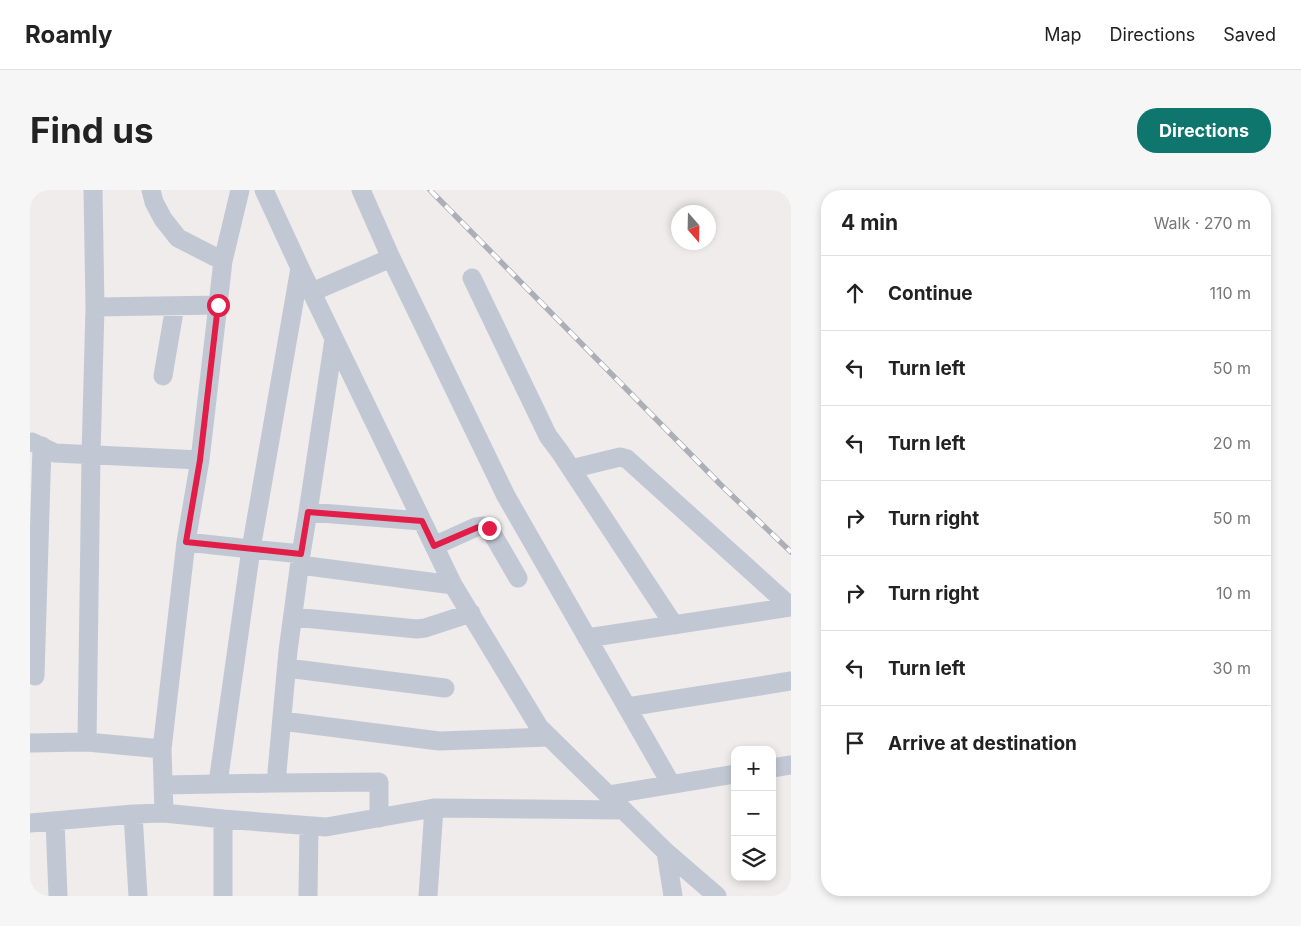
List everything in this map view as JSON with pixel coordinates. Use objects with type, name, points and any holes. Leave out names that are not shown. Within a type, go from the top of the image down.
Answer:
[{"type":"street","points":[[151,190],[154,202],[163,219],[178,238],[224,261]]},
{"type":"street","points":[[164,813],[162,749],[186,542],[200,460],[224,261],[240,190]]},
{"type":"street","points":[[264,190],[453,585],[539,727],[666,852],[717,896]]},
{"type":"street","points":[[361,190],[391,258],[506,496],[671,784]]},
{"type":"street","points":[[87,742],[95,307],[95,191]]},
{"type":"street","points":[[312,292],[391,258]]},
{"type":"street","points":[[218,783],[251,550],[300,268]]},
{"type":"street","points":[[472,278],[548,436],[674,625]]},
{"type":"street","points":[[95,307],[218,305]]},
{"type":"street","points":[[163,376],[175,306]]},
{"type":"street","points":[[276,783],[300,560],[334,338]]},
{"type":"street","points":[[35,676],[36,444],[55,453],[200,460]]},
{"type":"street","points":[[571,469],[620,457],[627,460],[791,607]]},
{"type":"street","points":[[308,512],[422,521]]},
{"type":"street","points":[[434,546],[484,526],[489,528],[518,578]]},
{"type":"street","points":[[186,542],[251,550],[453,585]]},
{"type":"street","points":[[587,638],[791,607]]},
{"type":"street","points":[[293,617],[417,629],[471,613]]},
{"type":"street","points":[[287,668],[445,688]]},
{"type":"street","points":[[627,707],[791,681]]},
{"type":"street","points":[[282,721],[445,741],[549,737]]},
{"type":"street","points":[[30,743],[87,742],[162,749]]},
{"type":"street","points":[[776,767],[791,765]]},
{"type":"street","points":[[608,795],[731,775]]},
{"type":"street","points":[[163,785],[379,782],[379,818]]},
{"type":"street","points":[[30,823],[164,813],[326,827],[434,808],[623,810]]},
{"type":"street","points":[[428,896],[434,808]]},
{"type":"street","points":[[133,814],[138,896]]},
{"type":"street","points":[[223,819],[223,896]]},
{"type":"street","points":[[55,821],[58,896]]},
{"type":"street","points":[[308,896],[309,826]]},
{"type":"street","points":[[666,852],[673,896]]},
{"type":"railway","points":[[430,190],[721,485],[791,552]]},
{"type":"route","points":[[218,305],[200,460],[186,542],[301,554],[308,512],[422,521],[434,546],[476,528],[484,526],[489,528]]}]
